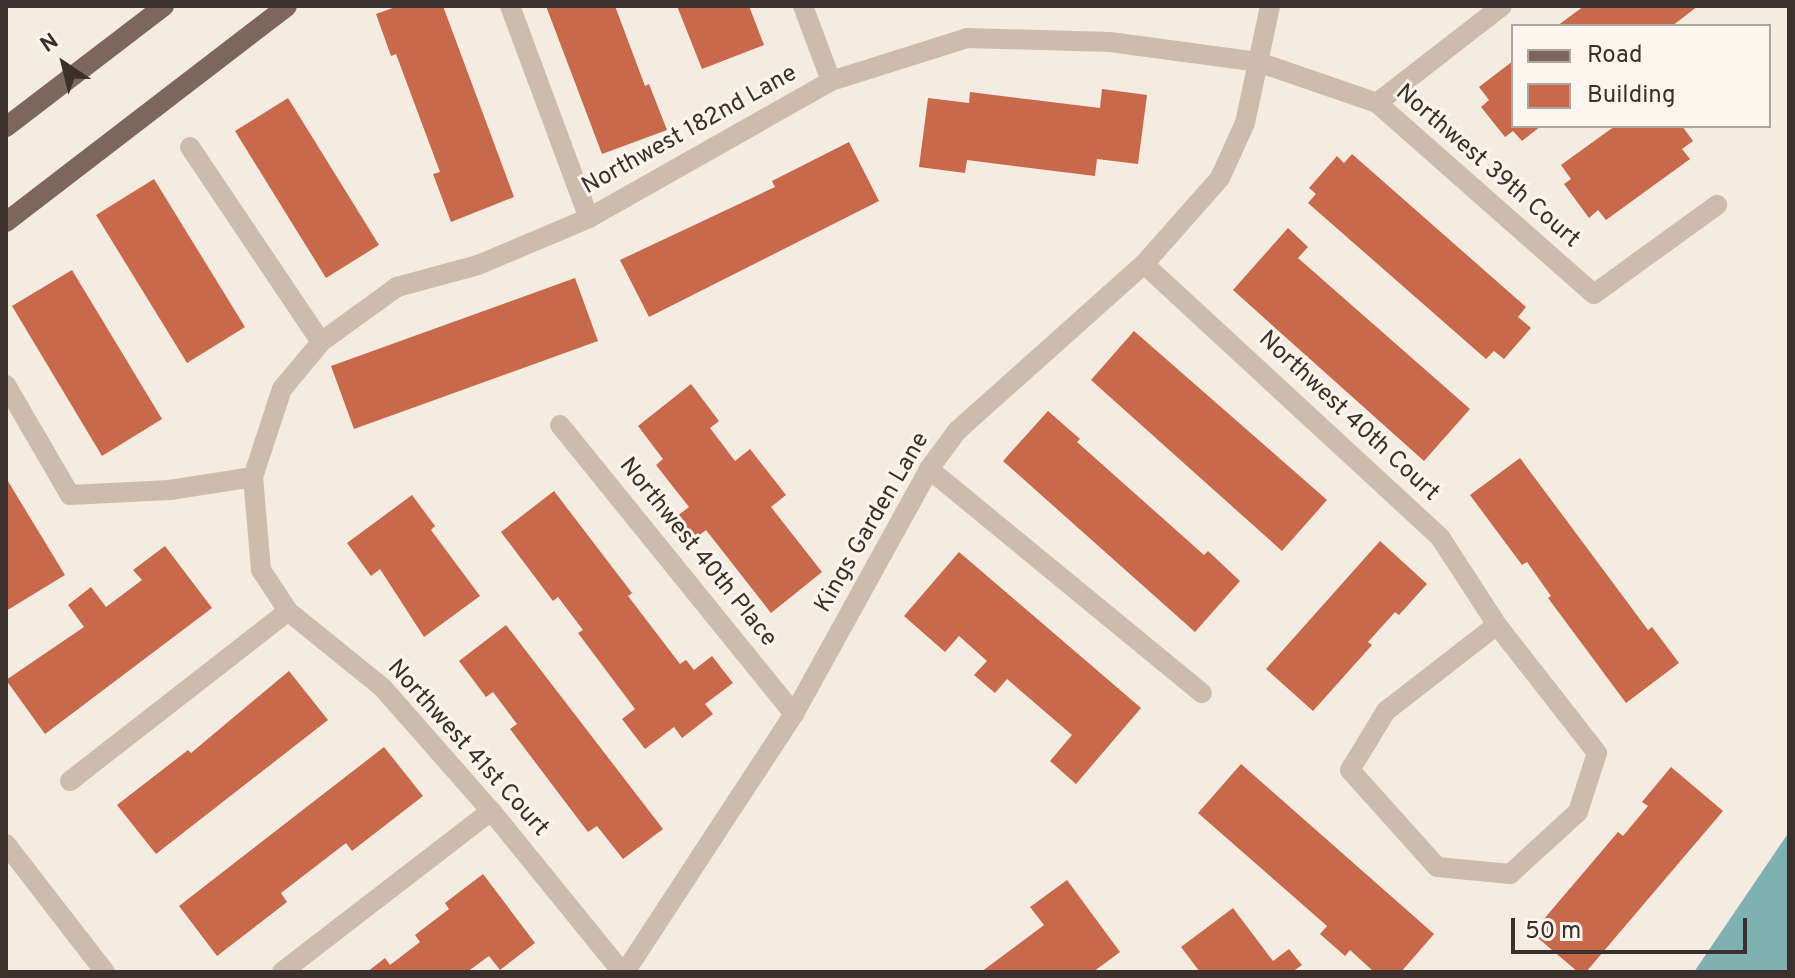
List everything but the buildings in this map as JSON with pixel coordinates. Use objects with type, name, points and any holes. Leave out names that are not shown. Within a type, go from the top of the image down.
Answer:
[{"type":"main road","points":[[6,127],[164,6]]},
{"type":"main road","points":[[6,222],[287,6]]},
{"type":"street","points":[[510,6],[589,218]]},
{"type":"street","points":[[803,6],[831,81]]},
{"type":"street","points":[[1258,62],[1270,6]]},
{"type":"street","points":[[1377,103],[1502,6]]},
{"type":"street","name":"Northwest 182nd Lane","points":[[253,477],[282,389],[321,342],[397,287],[478,265],[589,218],[831,81],[967,38],[1110,42],[1258,62]]},
{"type":"street","name":"Northwest 39th Court","points":[[1258,62],[1377,103],[1594,294],[1717,205]]},
{"type":"street","name":"Kings Garden Lane","points":[[623,972],[794,714],[929,469],[957,431],[1144,264],[1220,178],[1245,123],[1258,62]]},
{"type":"street","points":[[190,147],[321,342]]},
{"type":"street","name":"Northwest 40th Court","points":[[1144,264],[1440,537],[1497,625],[1597,753],[1578,812],[1510,874],[1437,867],[1350,770],[1386,711],[1497,625]]},
{"type":"street","points":[[6,385],[70,495],[170,490],[253,477]]},
{"type":"street","name":"Northwest 40th Place","points":[[560,425],[794,714]]},
{"type":"street","points":[[929,469],[1202,693]]},
{"type":"street","name":"Northwest 41st Court","points":[[253,477],[261,570],[288,611],[383,688],[491,811],[623,972]]},
{"type":"street","points":[[70,781],[288,611]]},
{"type":"street","points":[[282,972],[491,811]]},
{"type":"street","points":[[6,844],[105,972]]},
{"type":"water","points":[[1789,832],[1789,972],[1694,972]]}]
